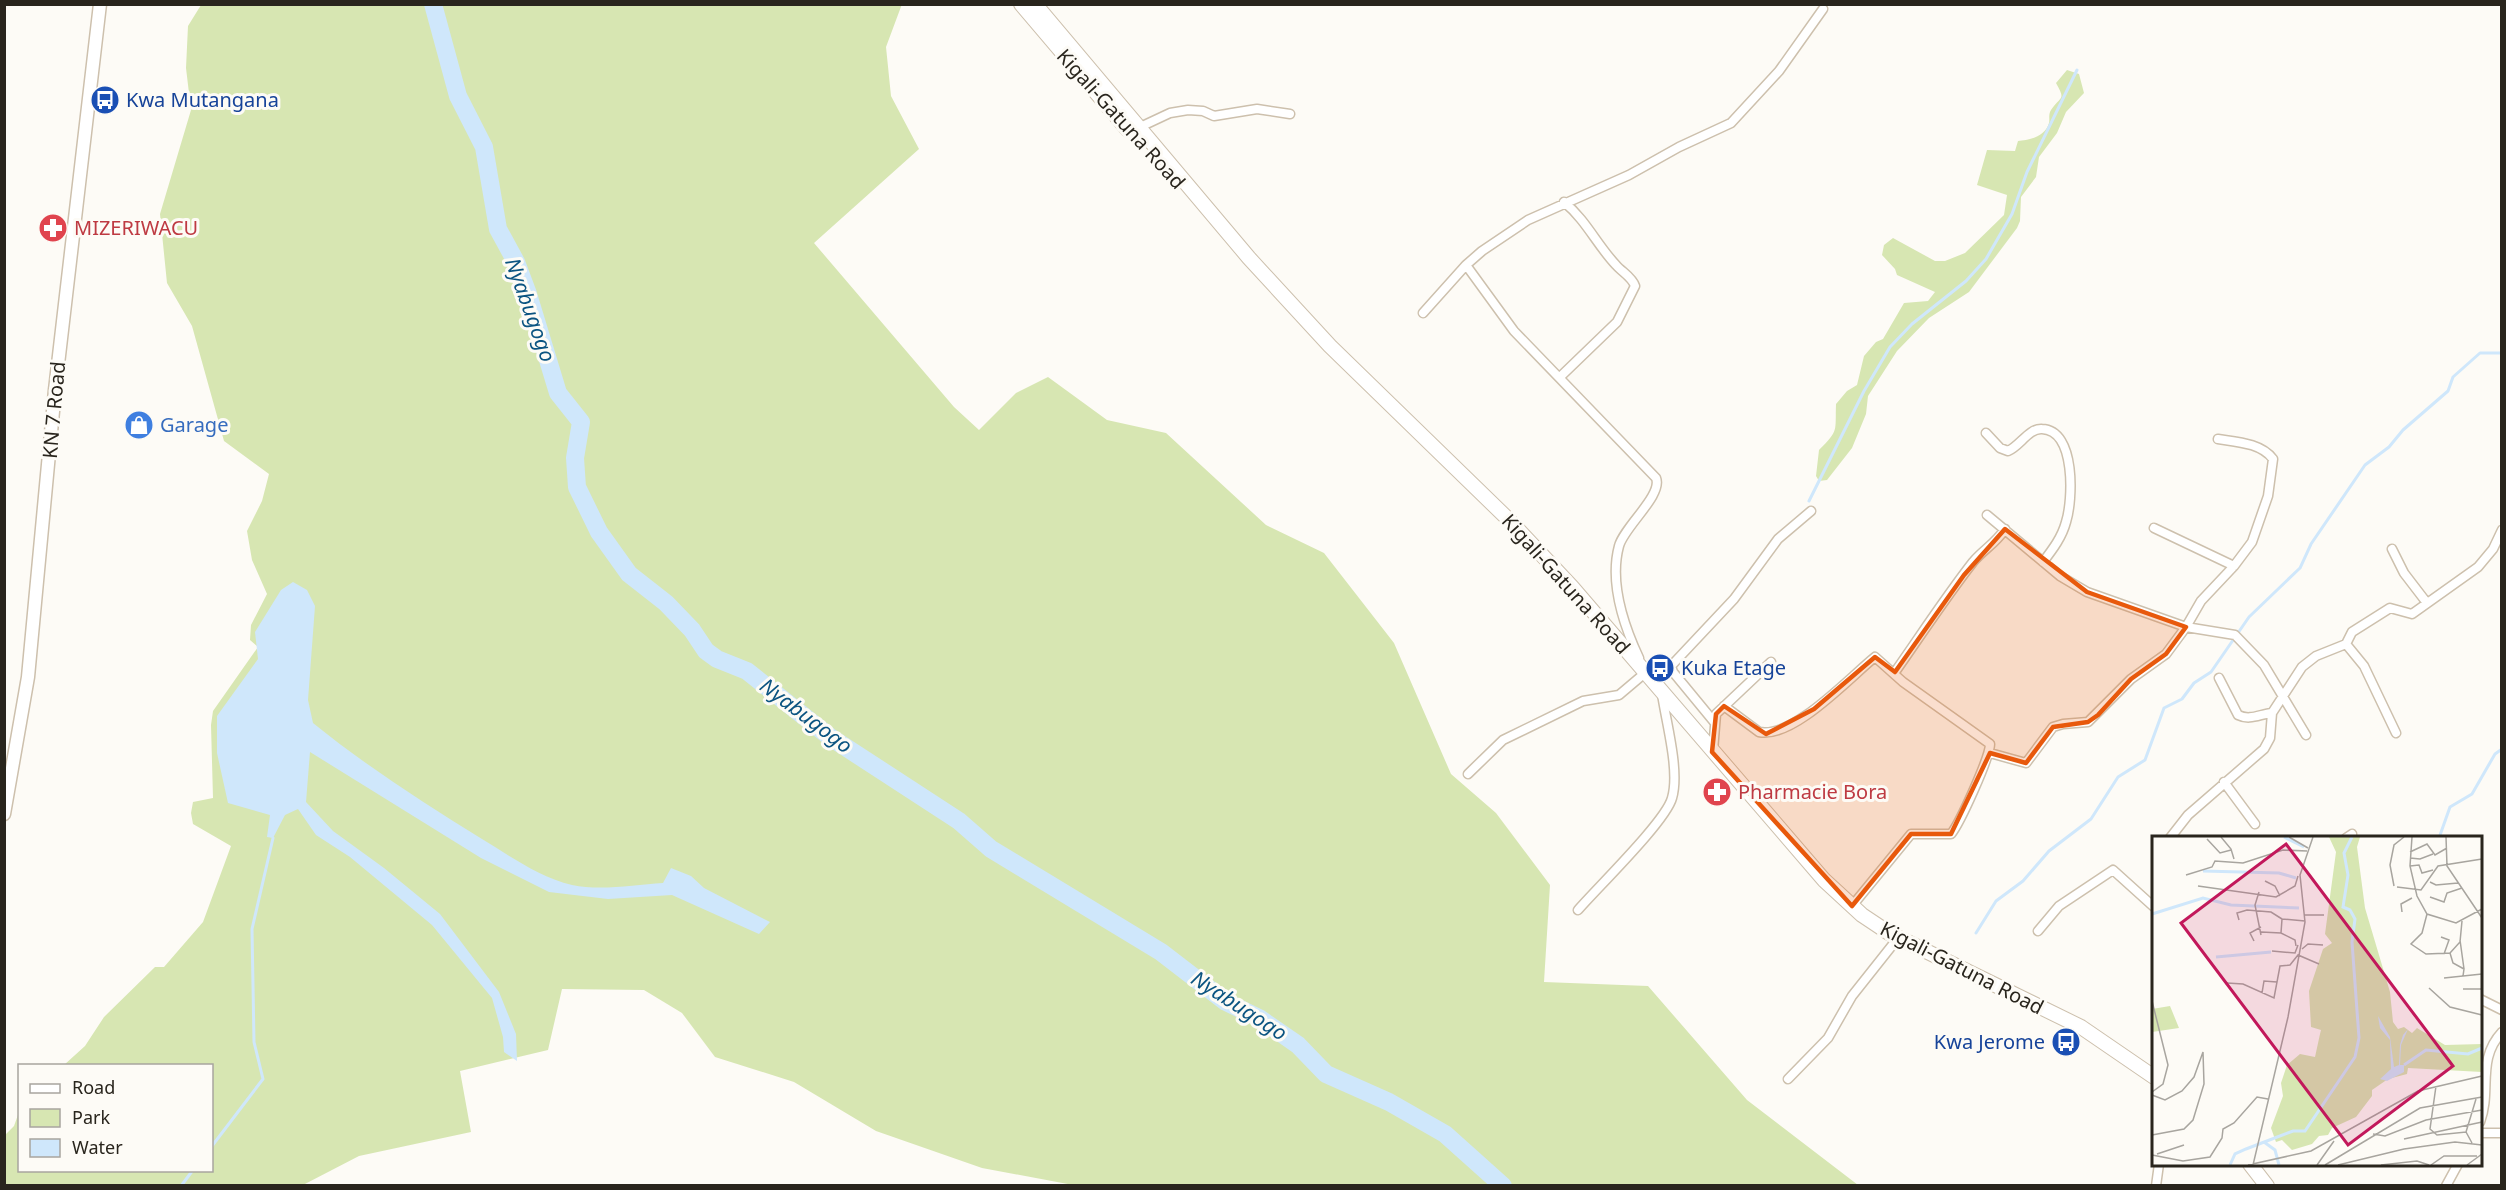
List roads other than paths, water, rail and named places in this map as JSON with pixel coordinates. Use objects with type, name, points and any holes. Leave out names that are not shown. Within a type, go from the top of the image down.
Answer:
[{"type":"highway","name":"Kigali-Gatuna Road","points":[[1021,4],[1172,178],[1225,230]]},
{"type":"highway","name":"Kigali-Gatuna Road","points":[[1035,4],[1225,230],[1330,346],[1510,521],[1572,587],[1824,880],[1852,906],[1898,938],[2080,1027],[2152,1076]]},
{"type":"highway","points":[[2252,1166],[2267,1185]]},
{"type":"main road","name":"KN 7 Road","points":[[4,814],[28,677],[55,390],[100,4]]},
{"type":"street","points":[[1423,313],[1466,266],[1504,235],[1564,202],[1629,175],[1678,147],[1731,123],[1779,71],[1823,9]]},
{"type":"street","points":[[1138,128],[1170,112],[1188,110],[1203,111],[1214,116],[1257,109],[1290,114]]},
{"type":"street","points":[[1560,377],[1617,322],[1635,286],[1632,280],[1614,263],[1584,221],[1564,202]]},
{"type":"street","points":[[1466,266],[1514,331],[1658,483],[1623,535],[1617,560],[1622,623],[1646,673],[1619,695],[1583,701],[1503,740],[1468,774]]},
{"type":"street","points":[[1986,433],[2000,448],[2008,451],[2017,447],[2033,431],[2041,428],[2050,431],[2064,445],[2068,458],[2070,508],[2056,546],[2043,562]]},
{"type":"street","points":[[1990,753],[2026,763],[2053,727],[2088,722],[2098,715],[2131,679],[2166,654],[2186,627],[2201,601],[2234,566],[2252,542],[2270,487],[2273,459],[2264,450],[2255,446],[2218,439]]},
{"type":"street","points":[[1715,723],[1673,672],[1671,666],[1734,599],[1778,539],[1811,511]]},
{"type":"street","points":[[1987,515],[2043,562],[2087,592],[2186,627],[2235,635],[2264,664],[2306,735]]},
{"type":"street","points":[[2154,528],[2234,566]]},
{"type":"street","points":[[1895,672],[1916,639],[1964,575],[1982,552],[1997,542],[2005,530]]},
{"type":"street","points":[[2171,836],[2188,815],[2264,749],[2270,738],[2272,713],[2302,667],[2316,656],[2346,644],[2352,633],[2390,608],[2412,614],[2478,567],[2493,549],[2496,537],[2502,530]]},
{"type":"street","points":[[2392,549],[2404,573],[2427,603]]},
{"type":"street","points":[[2346,644],[2364,666],[2396,733]]},
{"type":"street","points":[[1724,706],[1759,732],[1766,734],[1814,709],[1875,657],[1944,712],[1990,744],[1990,753],[1951,834],[1911,834],[1852,906]]},
{"type":"street","points":[[1712,752],[1716,714],[1771,662]]},
{"type":"street","points":[[2218,678],[2238,715],[2255,718],[2272,713]]},
{"type":"street","points":[[1578,910],[1662,817],[1673,796],[1670,743],[1661,690]]},
{"type":"street","points":[[2224,782],[2255,824]]},
{"type":"street","points":[[2038,931],[2059,906],[2113,870],[2152,905]]},
{"type":"street","points":[[1788,1079],[1828,1038],[1852,996],[1898,938]]},
{"type":"street","points":[[2482,1000],[2502,1010]]},
{"type":"street","points":[[2482,1117],[2486,1097],[2484,1053],[2502,1032]]},
{"type":"street","points":[[2482,1133],[2502,1133]]},
{"type":"street","points":[[2156,1185],[2159,1166]]},
{"type":"street","points":[[2445,1185],[2457,1166]]},
{"type":"water","points":[[293,582],[307,590],[315,606],[308,700],[313,723],[374,769],[514,859],[560,881],[594,888],[663,883],[671,868],[691,876],[704,888],[770,922],[759,934],[672,895],[608,899],[549,892],[481,858],[310,752],[306,802],[333,831],[384,868],[440,914],[499,992],[516,1034],[517,1061],[504,1052],[503,1037],[492,998],[432,925],[350,857],[316,835],[298,809],[285,815],[273,838],[267,837],[270,815],[228,803],[217,753],[217,716],[258,659],[255,632],[281,590]]},
{"type":"waterway","name":"Nyabugogo","points":[[433,4],[458,96],[484,147],[498,229],[516,262],[528,294],[558,393],[581,422],[575,458],[577,487],[599,532],[629,574],[666,603],[692,630],[706,651],[717,659],[747,671],[830,737],[959,821],[991,849],[1161,952],[1226,1002],[1259,1018],[1298,1045],[1326,1074],[1389,1102],[1445,1134],[1503,1186]]},
{"type":"waterway","points":[[1809,501],[1864,391],[1890,347],[1912,324],[1966,281],[1986,259],[2012,214],[2027,172],[2077,70]]},
{"type":"waterway","points":[[1976,933],[1996,901],[2023,881],[2049,851],[2091,819],[2118,777],[2145,760],[2164,708],[2182,699],[2194,683],[2211,672],[2249,617],[2300,568],[2311,544],[2365,465],[2389,447],[2403,430],[2448,391],[2453,377],[2480,353],[2502,353]]},
{"type":"waterway","points":[[2440,836],[2450,807],[2472,794],[2495,754],[2502,749]]},
{"type":"waterway","points":[[213,1145],[263,1079],[254,1042],[252,929],[273,838]]},
{"type":"waterway","points":[[181,1186],[192,1172]]},
{"type":"place","name":"Kwa Mutangana","points":[[105,100]]},
{"type":"place","name":"MIZERIWACU","points":[[53,228]]},
{"type":"place","name":"Garage","points":[[139,425]]},
{"type":"place","name":"Kuka Etage","points":[[1660,668]]},
{"type":"place","name":"Pharmacie Bora","points":[[1717,792]]},
{"type":"place","name":"Kwa Jerome","points":[[2066,1042]]}]
